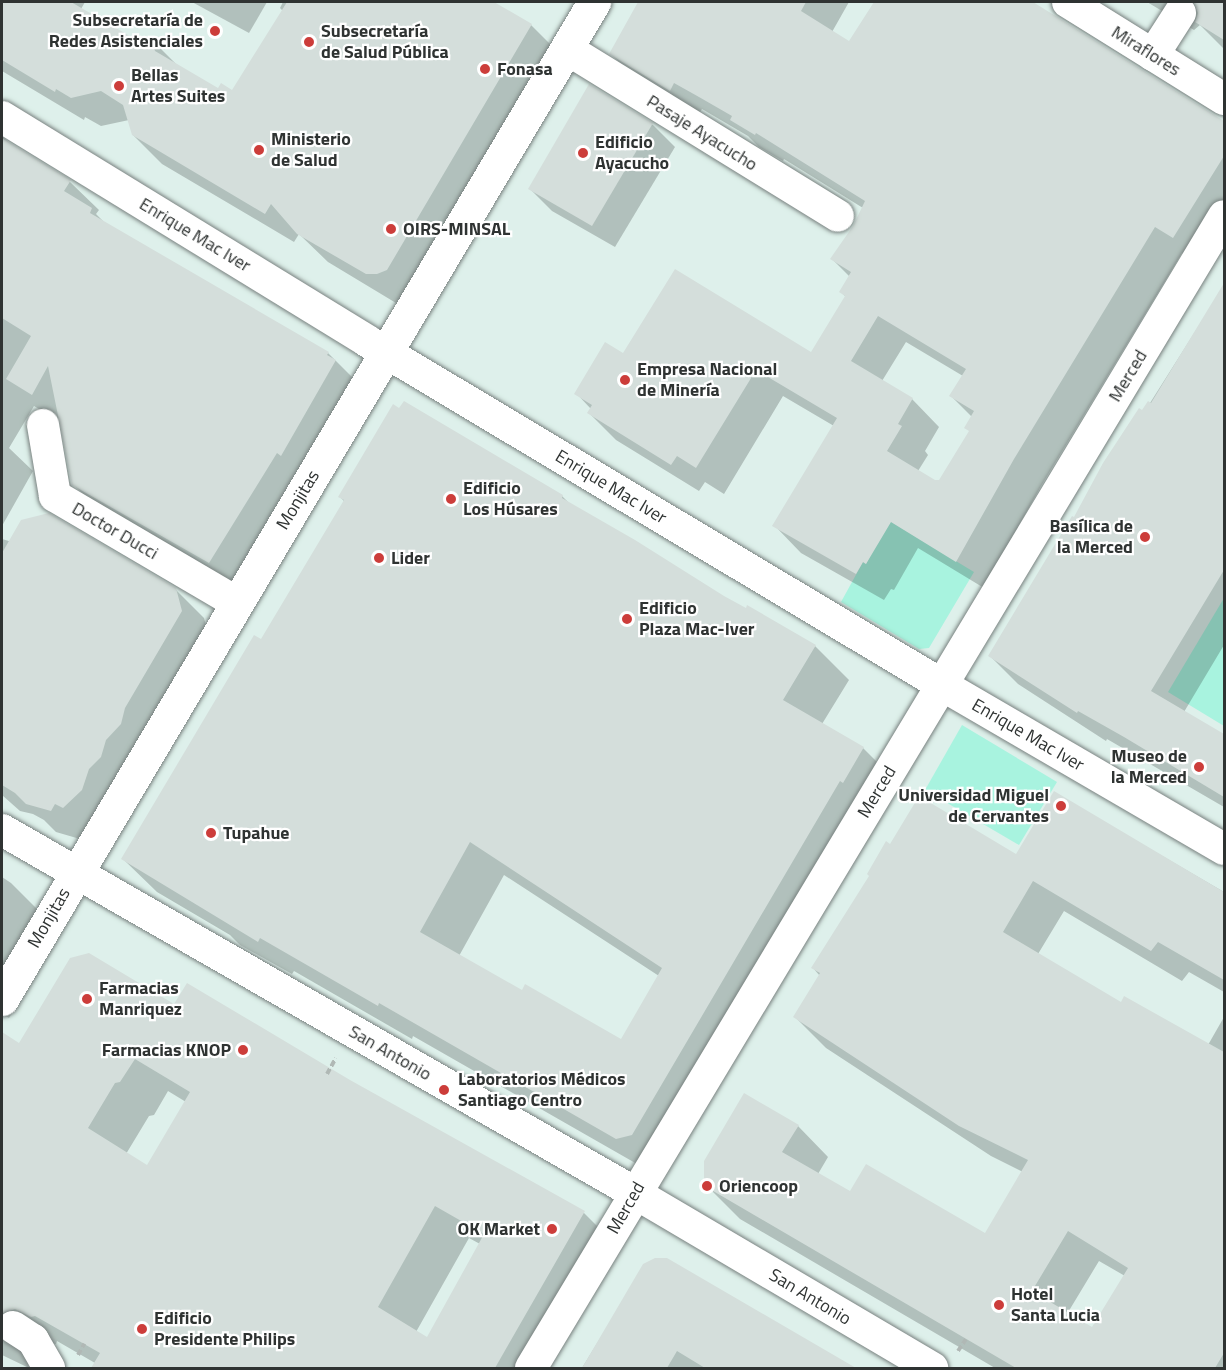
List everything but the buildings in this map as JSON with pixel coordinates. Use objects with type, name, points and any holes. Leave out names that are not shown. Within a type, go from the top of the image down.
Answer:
[{"type":"main road","name":"Monjitas","points":[[2,999],[594,2]]},
{"type":"street","name":"Miraflores","points":[[1074,3],[1166,70],[1224,99]]},
{"type":"street","points":[[1166,70],[1180,13]]},
{"type":"street","name":"Pasaje Ayacucho","points":[[567,49],[838,216]]},
{"type":"street","name":"Enrique Mac Iver","points":[[2,117],[386,352],[942,685],[1224,849]]},
{"type":"street","name":"Merced","points":[[531,1368],[1224,216]]},
{"type":"street","name":"Doctor Ducci","points":[[43,425],[55,496],[236,602]]},
{"type":"street","name":"San Antonio","points":[[2,831],[635,1193],[932,1368]]},
{"type":"street","points":[[14,1326],[33,1340],[49,1368]]},
{"type":"shaded area","points":[[2,2],[1224,2],[1224,1368],[2,1368]]},
{"type":"green space","points":[[888,520],[974,572],[929,648],[919,649],[841,602],[863,562],[866,564]]},
{"type":"green space","points":[[1224,598],[1224,726],[1168,692]]},
{"type":"green space","points":[[962,725],[1057,782],[1019,845],[925,790]]},
{"type":"place","name":"Subsecretaría de Redes Asistenciales","points":[[215,31]]},
{"type":"place","name":"Subsecretaría de Salud Pública","points":[[309,42]]},
{"type":"place","name":"Fonasa","points":[[485,69]]},
{"type":"place","name":"Bellas Artes Suites","points":[[119,86]]},
{"type":"place","name":"Ministerio de Salud","points":[[259,150]]},
{"type":"place","name":"Edificio Ayacucho","points":[[583,153]]},
{"type":"place","name":"OIRS-MINSAL","points":[[391,229]]},
{"type":"place","name":"Empresa Nacional de Minería","points":[[625,380]]},
{"type":"place","name":"Edificio Los Húsares","points":[[451,499]]},
{"type":"place","name":"Basílica de la Merced","points":[[1145,537]]},
{"type":"place","name":"Lider","points":[[379,558]]},
{"type":"place","name":"Edificio Plaza Mac-Iver","points":[[627,619]]},
{"type":"place","name":"Museo de la Merced","points":[[1199,767]]},
{"type":"place","name":"Universidad Miguel de Cervantes","points":[[1061,806]]},
{"type":"place","name":"Tupahue","points":[[211,833]]},
{"type":"place","name":"Farmacias Manriquez","points":[[87,999]]},
{"type":"place","name":"Farmacias KNOP","points":[[243,1050]]},
{"type":"place","name":"Laboratorios Médicos Santiago Centro","points":[[444,1090]]},
{"type":"place","name":"Oriencoop","points":[[707,1186]]},
{"type":"place","name":"OK Market","points":[[552,1229]]},
{"type":"place","name":"Hotel Santa Lucia","points":[[999,1305]]},
{"type":"place","name":"Edificio Presidente Philips","points":[[142,1329]]}]
